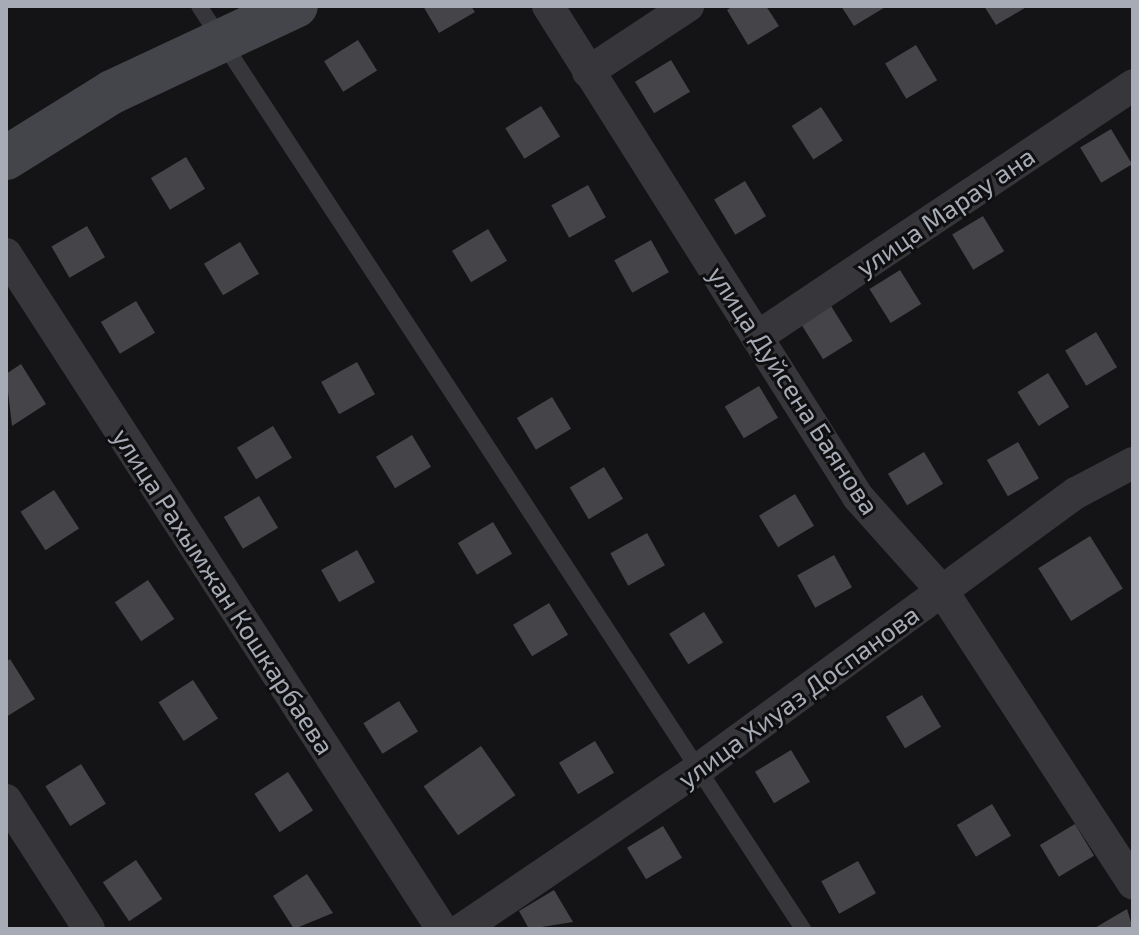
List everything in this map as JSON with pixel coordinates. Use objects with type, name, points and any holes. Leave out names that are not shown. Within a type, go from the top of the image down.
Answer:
[{"type":"street","points":[[6,158],[112,92],[224,45],[296,6]]},
{"type":"street","name":"улица Дуйсена Баянова","points":[[548,6],[858,497],[943,592],[1133,884]]},
{"type":"street","points":[[588,72],[688,6]]},
{"type":"street","name":"улица Марау ана","points":[[757,337],[1133,85]]},
{"type":"street","name":"улица Рахымжан Кошкарбаева","points":[[6,254],[442,929]]},
{"type":"street","name":"улица Хиуаз Доспанова","points":[[462,929],[700,768],[1076,493],[1133,463]]},
{"type":"street","points":[[6,800],[89,929]]},
{"type":"lane","points":[[199,6],[803,929]]},
{"type":"building","points":[[423,6],[471,6],[475,12],[439,33]]},
{"type":"building","points":[[733,6],[766,6],[779,26],[748,45],[727,10]]},
{"type":"building","points":[[841,6],[887,6],[854,26]]},
{"type":"building","points":[[984,6],[1028,6],[996,25]]},
{"type":"building","points":[[358,40],[377,71],[343,92],[324,61]]},
{"type":"building","points":[[916,45],[937,80],[906,99],[885,64]]},
{"type":"building","points":[[671,60],[690,92],[654,113],[635,82]]},
{"type":"building","points":[[541,106],[560,137],[524,159],[505,128]]},
{"type":"building","points":[[821,107],[843,141],[813,160],[792,126]]},
{"type":"building","points":[[1111,129],[1132,164],[1101,183],[1080,148]]},
{"type":"building","points":[[186,157],[205,189],[170,210],[151,178]]},
{"type":"building","points":[[745,181],[766,216],[735,235],[714,200]]},
{"type":"building","points":[[588,185],[606,217],[569,238],[551,205]]},
{"type":"building","points":[[983,216],[1004,251],[973,270],[952,235]]},
{"type":"building","points":[[87,226],[105,257],[69,278],[51,246]]},
{"type":"building","points":[[488,229],[507,261],[471,282],[452,251]]},
{"type":"building","points":[[651,240],[669,272],[632,293],[614,260]]},
{"type":"building","points":[[240,242],[259,274],[223,295],[204,264]]},
{"type":"building","points":[[900,270],[921,304],[891,323],[869,289]]},
{"type":"building","points":[[136,301],[155,333],[120,354],[101,322]]},
{"type":"building","points":[[831,306],[853,341],[823,359],[801,325]]},
{"type":"building","points":[[1096,332],[1117,367],[1086,386],[1065,351]]},
{"type":"building","points":[[357,362],[375,394],[339,414],[321,382]]},
{"type":"building","points":[[21,364],[46,404],[12,426],[6,374]]},
{"type":"building","points":[[1048,373],[1069,407],[1039,426],[1017,392]]},
{"type":"building","points":[[759,386],[778,418],[744,438],[725,407]]},
{"type":"building","points":[[552,397],[571,429],[536,450],[517,418]]},
{"type":"building","points":[[273,426],[292,458],[256,479],[237,448]]},
{"type":"building","points":[[412,435],[431,467],[395,488],[376,457]]},
{"type":"building","points":[[1018,442],[1039,478],[1008,496],[987,460]]},
{"type":"building","points":[[924,452],[943,484],[907,505],[888,474]]},
{"type":"building","points":[[604,467],[623,499],[589,519],[570,488]]},
{"type":"building","points":[[54,490],[79,529],[46,550],[20,512]]},
{"type":"building","points":[[795,494],[814,526],[778,547],[759,516]]},
{"type":"building","points":[[259,496],[278,528],[243,549],[224,517]]},
{"type":"building","points":[[493,522],[512,554],[477,575],[458,543]]},
{"type":"building","points":[[647,533],[665,565],[628,586],[610,553]]},
{"type":"building","points":[[1090,536],[1123,589],[1071,621],[1038,568]]},
{"type":"building","points":[[357,550],[375,582],[339,602],[321,570]]},
{"type":"building","points":[[834,555],[852,587],[815,608],[797,575]]},
{"type":"building","points":[[148,580],[174,619],[141,641],[115,602]]},
{"type":"building","points":[[549,603],[568,635],[532,656],[513,625]]},
{"type":"building","points":[[704,612],[723,643],[688,664],[669,634]]},
{"type":"building","points":[[10,659],[35,699],[6,717],[6,662]]},
{"type":"building","points":[[193,680],[218,719],[184,741],[159,702]]},
{"type":"building","points":[[922,695],[941,727],[905,748],[886,717]]},
{"type":"building","points":[[399,701],[418,732],[382,754],[363,723]]},
{"type":"building","points":[[595,741],[614,773],[578,794],[559,763]]},
{"type":"building","points":[[481,746],[515,795],[458,835],[424,786]]},
{"type":"building","points":[[791,750],[810,782],[774,803],[755,772]]},
{"type":"building","points":[[81,764],[106,804],[70,826],[45,786]]},
{"type":"building","points":[[288,772],[313,811],[280,832],[254,794]]},
{"type":"building","points":[[992,804],[1011,836],[976,857],[957,825]]},
{"type":"building","points":[[1075,824],[1094,856],[1059,877],[1040,845]]},
{"type":"building","points":[[663,826],[682,858],[646,879],[627,848]]},
{"type":"building","points":[[136,860],[162,899],[129,921],[103,882]]},
{"type":"building","points":[[858,861],[876,893],[839,914],[821,881]]},
{"type":"building","points":[[307,874],[333,913],[294,929],[273,896]]},
{"type":"building","points":[[554,890],[573,922],[529,929],[519,911]]},
{"type":"building","points":[[1127,909],[1133,929],[1093,929]]}]
